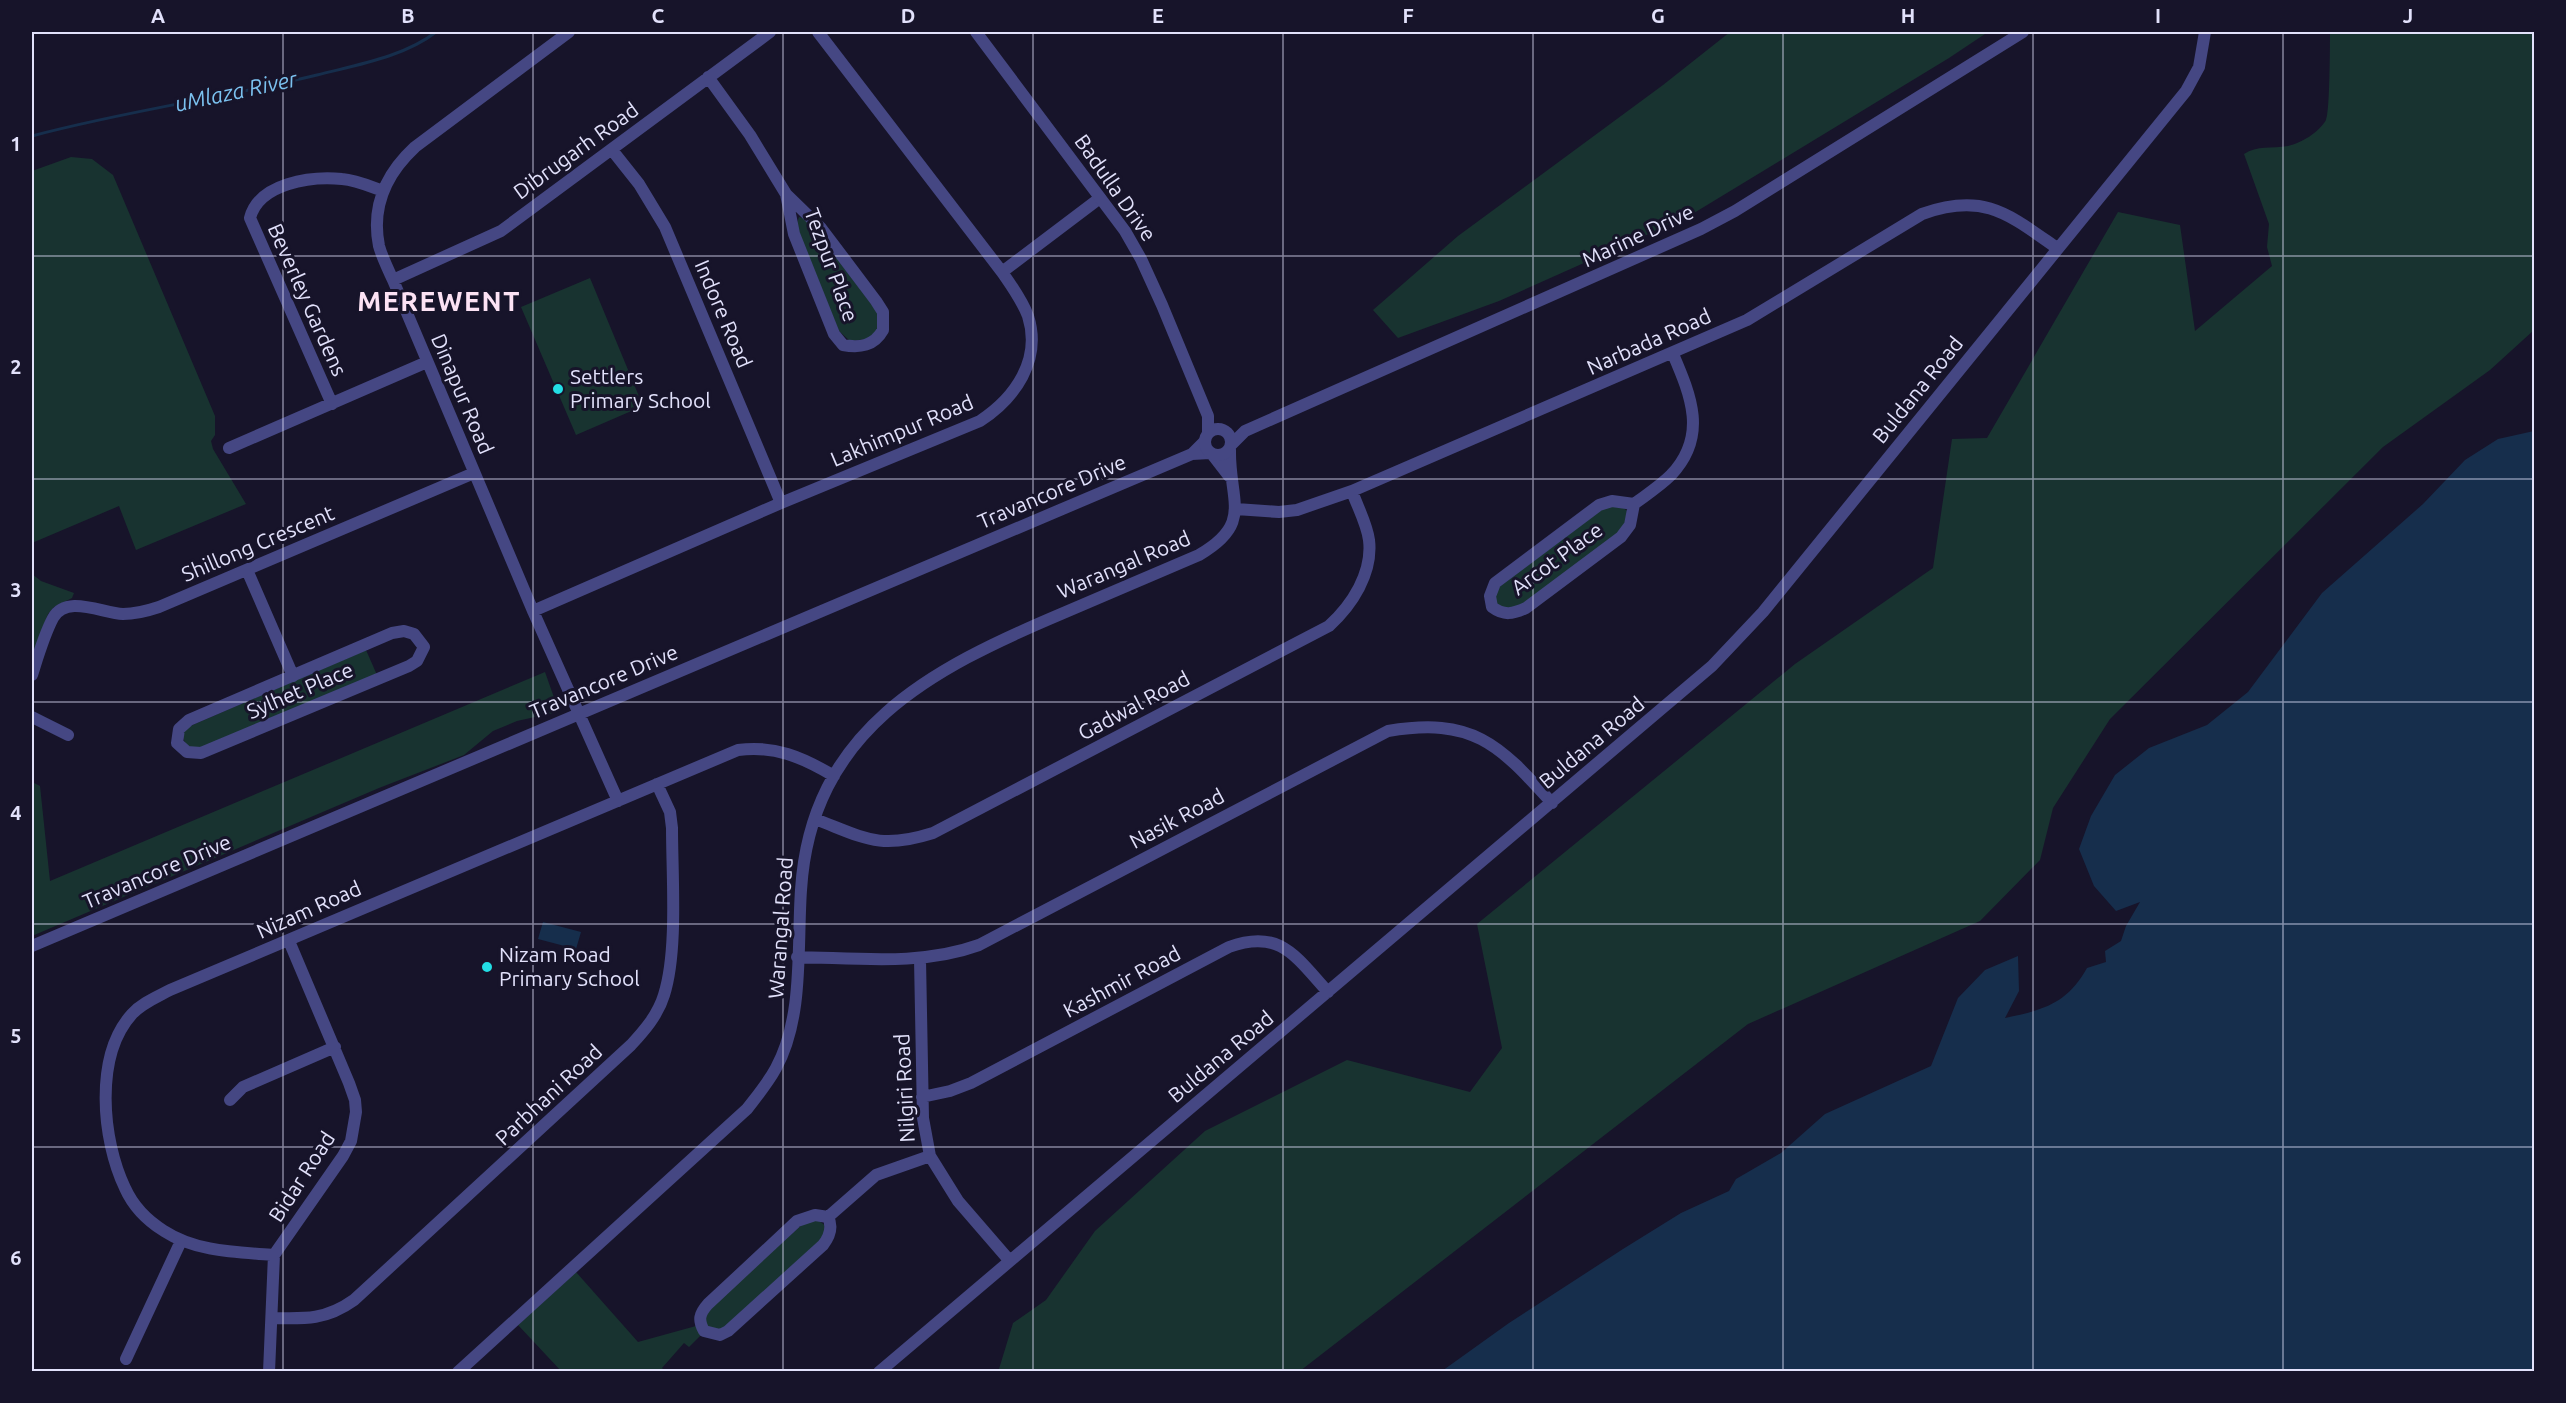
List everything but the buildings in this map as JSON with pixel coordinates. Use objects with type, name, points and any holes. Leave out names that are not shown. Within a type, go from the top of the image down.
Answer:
[{"type":"street","name":"Dinapur Road","points":[[569,32],[399,162],[383,190],[377,216],[379,247],[533,611],[618,801]]},
{"type":"street","name":"Dibrugarh Road","points":[[393,280],[501,231],[770,32]]},
{"type":"street","name":"Lakhimpur Road","points":[[533,611],[780,503],[980,421],[1009,399],[1020,384],[1031,347],[1028,316],[1002,272],[818,32]]},
{"type":"street","name":"Badulla Drive","points":[[976,32],[1125,231],[1141,259],[1208,416],[1209,446]]},
{"type":"street","name":"Marine Drive","points":[[1231,447],[1245,431],[1701,229],[1735,211],[2023,32]]},
{"type":"street","name":"Buldana Road","points":[[879,1371],[1712,666],[1763,612],[2193,80],[2204,48],[2205,32]]},
{"type":"street","name":"Tezpur Place","points":[[708,77],[750,135],[786,194],[821,228],[883,312],[883,330],[868,345],[856,347],[843,345],[834,334],[794,234],[786,194]]},
{"type":"street","name":"Indore Road","points":[[612,150],[639,184],[665,227],[780,503]]},
{"type":"street","name":"Beverley Gardens","points":[[332,404],[250,218],[255,204],[268,192],[297,183],[328,178],[345,179],[383,190]]},
{"type":"street","points":[[1002,272],[1100,198]]},
{"type":"street","name":"Narbada Road","points":[[1236,509],[1279,512],[1297,510],[1352,491],[1673,354],[1747,320],[1922,214],[1943,207],[1967,204],[1989,208],[2013,218],[2057,248]]},
{"type":"street","points":[[1634,504],[1669,477],[1681,463],[1692,435],[1693,407],[1673,354]]},
{"type":"street","points":[[229,448],[427,362]]},
{"type":"street","name":"Badulla Drive","points":[[1208,416],[1224,430]]},
{"type":"street","name":"Marine Drive","points":[[1209,446],[1217,429],[1245,431]]},
{"type":"street","points":[[1224,430],[1231,437],[1229,476],[1236,509]]},
{"type":"street","points":[[1209,446],[1225,454],[1231,447]]},
{"type":"street","points":[[1209,446],[1229,476]]},
{"type":"street","name":"Travancore Drive","points":[[32,946],[1209,446]]},
{"type":"street","name":"Shillong Crescent","points":[[32,675],[54,617],[61,609],[69,607],[122,614],[139,613],[247,570],[474,473]]},
{"type":"street","name":"Gadwal Road","points":[[815,819],[861,837],[883,842],[907,841],[933,834],[1329,626],[1354,598],[1367,565],[1369,539],[1352,491]]},
{"type":"street","name":"Arcot Place","points":[[1612,501],[1634,504],[1630,525],[1621,537],[1526,608],[1512,614],[1501,613],[1492,607],[1490,596],[1496,583],[1599,505],[1612,501]]},
{"type":"street","name":"Warangal Road","points":[[458,1371],[747,1108],[776,1069],[785,1050],[795,1006],[802,867],[815,819],[834,776],[855,744],[873,724],[915,687],[1000,640],[1199,555],[1224,538],[1232,526],[1236,509]]},
{"type":"street","name":"Sylhet Place","points":[[247,570],[293,676]]},
{"type":"street","name":"Sylhet Place","points":[[410,632],[421,641],[424,647],[417,661],[409,666],[201,753],[187,752],[177,743],[179,729],[184,723],[293,676],[392,633],[410,632]]},
{"type":"street","points":[[32,717],[68,735]]},
{"type":"street","name":"Nasik Road","points":[[797,957],[920,959],[963,951],[995,938],[1388,731],[1416,726],[1437,726],[1459,730],[1481,739],[1507,755],[1552,803]]},
{"type":"street","name":"Nizam Road","points":[[274,1255],[224,1252],[181,1241],[163,1231],[140,1212],[121,1178],[113,1156],[107,1118],[106,1079],[112,1050],[118,1035],[132,1014],[149,1001],[170,990],[289,941],[430,878],[738,750],[758,747],[794,755],[834,776]]},
{"type":"street","name":"Parbhani Road","points":[[272,1318],[299,1319],[330,1315],[354,1300],[631,1046],[646,1029],[664,996],[671,952],[672,828],[670,812],[657,784]]},
{"type":"street","name":"Kashmir Road","points":[[922,1097],[950,1091],[971,1083],[1246,941],[1261,940],[1286,947],[1328,992]]},
{"type":"street","name":"Bidar Road","points":[[269,1371],[274,1255],[344,1156],[356,1125],[355,1100],[335,1047],[289,941]]},
{"type":"street","name":"Nilgiri Road","points":[[920,959],[922,1097],[925,1139],[930,1156],[958,1202],[1009,1260]]},
{"type":"street","points":[[230,1100],[243,1088],[335,1047]]},
{"type":"street","points":[[828,1217],[831,1224],[830,1232],[823,1245],[729,1331],[720,1335],[704,1331],[700,1323],[701,1312],[797,1221],[815,1215],[828,1217],[876,1175],[930,1156]]},
{"type":"street","points":[[126,1359],[181,1241]]},
{"type":"green space","points":[[1730,32],[1988,32],[1689,216],[1499,301],[1398,338],[1373,310],[1458,236],[1663,85]]},
{"type":"green space","points":[[2330,32],[2534,32],[2534,330],[2490,370],[2383,447],[2110,719],[2053,808],[2040,860],[1980,921],[1748,1024],[1300,1371],[993,1371],[999,1369],[1013,1323],[1046,1300],[1095,1231],[1205,1131],[1347,1060],[1470,1092],[1502,1048],[1477,924],[1795,664],[1933,568],[1952,439],[1987,438],[2118,212],[2180,225],[2195,331],[2272,266],[2267,247],[2269,224],[2244,154],[2259,148],[2293,145],[2310,136],[2326,120],[2330,78]]},
{"type":"green space","points":[[71,157],[92,159],[113,175],[215,416],[215,435],[211,441],[213,449],[246,504],[136,550],[119,506],[32,543],[32,171]]},
{"type":"green space","points":[[799,217],[807,219],[878,313],[879,328],[868,339],[850,341],[839,331],[796,226]]},
{"type":"green space","points":[[590,278],[643,406],[576,435],[521,307]]},
{"type":"green space","points":[[1606,506],[1624,508],[1627,511],[1624,530],[1512,612],[1494,603],[1494,591]]},
{"type":"green space","points":[[32,574],[41,581],[74,593],[72,598],[54,607],[48,614],[32,657]]},
{"type":"green space","points":[[366,650],[377,675],[201,749],[190,749],[184,741],[183,736],[188,727]]},
{"type":"green space","points":[[545,672],[557,706],[553,713],[517,721],[493,731],[464,755],[379,788],[32,936],[32,782],[40,786],[50,881]]},
{"type":"green space","points":[[818,1220],[827,1227],[824,1238],[727,1329],[706,1330],[705,1312],[805,1222]]},
{"type":"green space","points":[[576,1272],[638,1342],[696,1326],[702,1334],[689,1347],[684,1343],[662,1368],[665,1371],[562,1372],[518,1325]]},
{"type":"water","points":[[2534,431],[2534,1371],[1442,1371],[1509,1323],[1623,1249],[1681,1213],[1729,1191],[1736,1179],[1781,1153],[1825,1114],[1931,1066],[1958,998],[1985,970],[2018,956],[2019,991],[2005,1018],[2031,1012],[2053,1003],[2071,990],[2087,968],[2106,962],[2105,951],[2121,941],[2126,926],[2140,902],[2116,911],[2094,886],[2079,849],[2091,816],[2115,775],[2149,748],[2207,725],[2248,692],[2322,593],[2423,504],[2465,460],[2498,439]]},
{"type":"water","points":[[543,922],[581,932],[576,949],[538,939]]},
{"type":"waterway","name":"uMlaza River","points":[[32,136],[363,64],[409,48],[436,32]]},
{"type":"place","name":"Settlers Primary School","points":[[558,389]]},
{"type":"place","name":"Nizam Road Primary School","points":[[487,967]]},
{"type":"district","name":"MEREWENT","points":[[439,302]]}]
